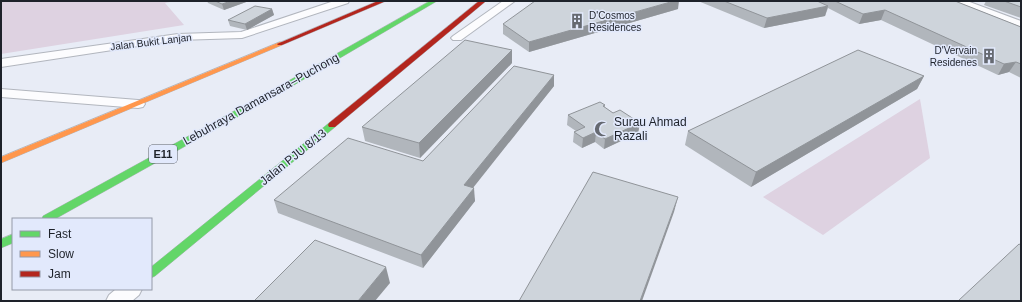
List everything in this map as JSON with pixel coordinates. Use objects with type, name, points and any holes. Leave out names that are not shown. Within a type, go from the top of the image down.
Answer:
[{"type":"main road","points":[[1,160],[383,1]]},
{"type":"main road","name":"Lebuhraya Damansara–Puchong","points":[[49,218],[279,90],[434,1]]},
{"type":"main road","name":"Jalan PJU 8/13","points":[[152,272],[483,1]]},
{"type":"main road","points":[[1,244],[12,238]]},
{"type":"street","name":"Jalan Bukit Lanjan","points":[[1,63],[178,37],[242,35],[344,1]]},
{"type":"street","points":[[435,39],[459,34],[510,1]]},
{"type":"street","points":[[957,1],[1021,25]]},
{"type":"street","points":[[459,34],[462,22],[473,9]]},
{"type":"street","points":[[1,93],[138,104]]},
{"type":"street","points":[[117,301],[130,290]]},
{"type":"shaded area","points":[[1,1],[175,1],[165,3],[184,25],[1,54]]},
{"type":"shaded area","points":[[920,99],[930,158],[823,235],[763,197]]},
{"type":"building","points":[[215,1],[231,1],[222,4]]},
{"type":"building","name":"D'Cosmos Residences","points":[[535,1],[674,1],[529,42],[503,24]]},
{"type":"building","points":[[724,1],[817,1],[828,6],[767,18]]},
{"type":"building","name":"D'Vervain Residenes","points":[[835,1],[955,1],[1021,27],[1021,64],[1016,62],[1004,64],[885,10],[863,14]]},
{"type":"building","points":[[1004,1],[1021,1],[1021,7]]},
{"type":"building","points":[[255,6],[272,9],[245,24],[228,20]]},
{"type":"building","points":[[465,40],[512,50],[419,143],[362,127]]},
{"type":"building","points":[[858,50],[924,76],[756,172],[688,131]]},
{"type":"building","points":[[514,66],[554,75],[464,185],[474,188],[421,255],[274,200],[348,138],[423,161]]},
{"type":"building","points":[[600,102],[613,113],[620,110],[640,123],[605,139],[596,132],[583,138],[574,132],[585,127],[568,115]]},
{"type":"building","points":[[593,172],[678,197],[640,301],[519,301]]},
{"type":"building","points":[[315,240],[386,267],[358,301],[254,301]]},
{"type":"building","points":[[1019,244],[1021,245],[1021,301],[958,301]]},
{"type":"traffic: fast","points":[[49,218],[279,90],[434,1]]},
{"type":"traffic: fast","points":[[152,272],[332,125]]},
{"type":"traffic: fast","points":[[1,244],[12,238]]},
{"type":"traffic: slow","points":[[1,160],[280,44]]},
{"type":"traffic: jam","points":[[280,44],[383,1]]},
{"type":"traffic: jam","points":[[332,125],[483,1]]},
{"type":"place","name":"D'Cosmos Residences","points":[[577,21]]},
{"type":"place","name":"D'Vervain Residenes","points":[[989,56]]},
{"type":"place","name":"Surau Ahmad Razali","points":[[602,129]]}]
